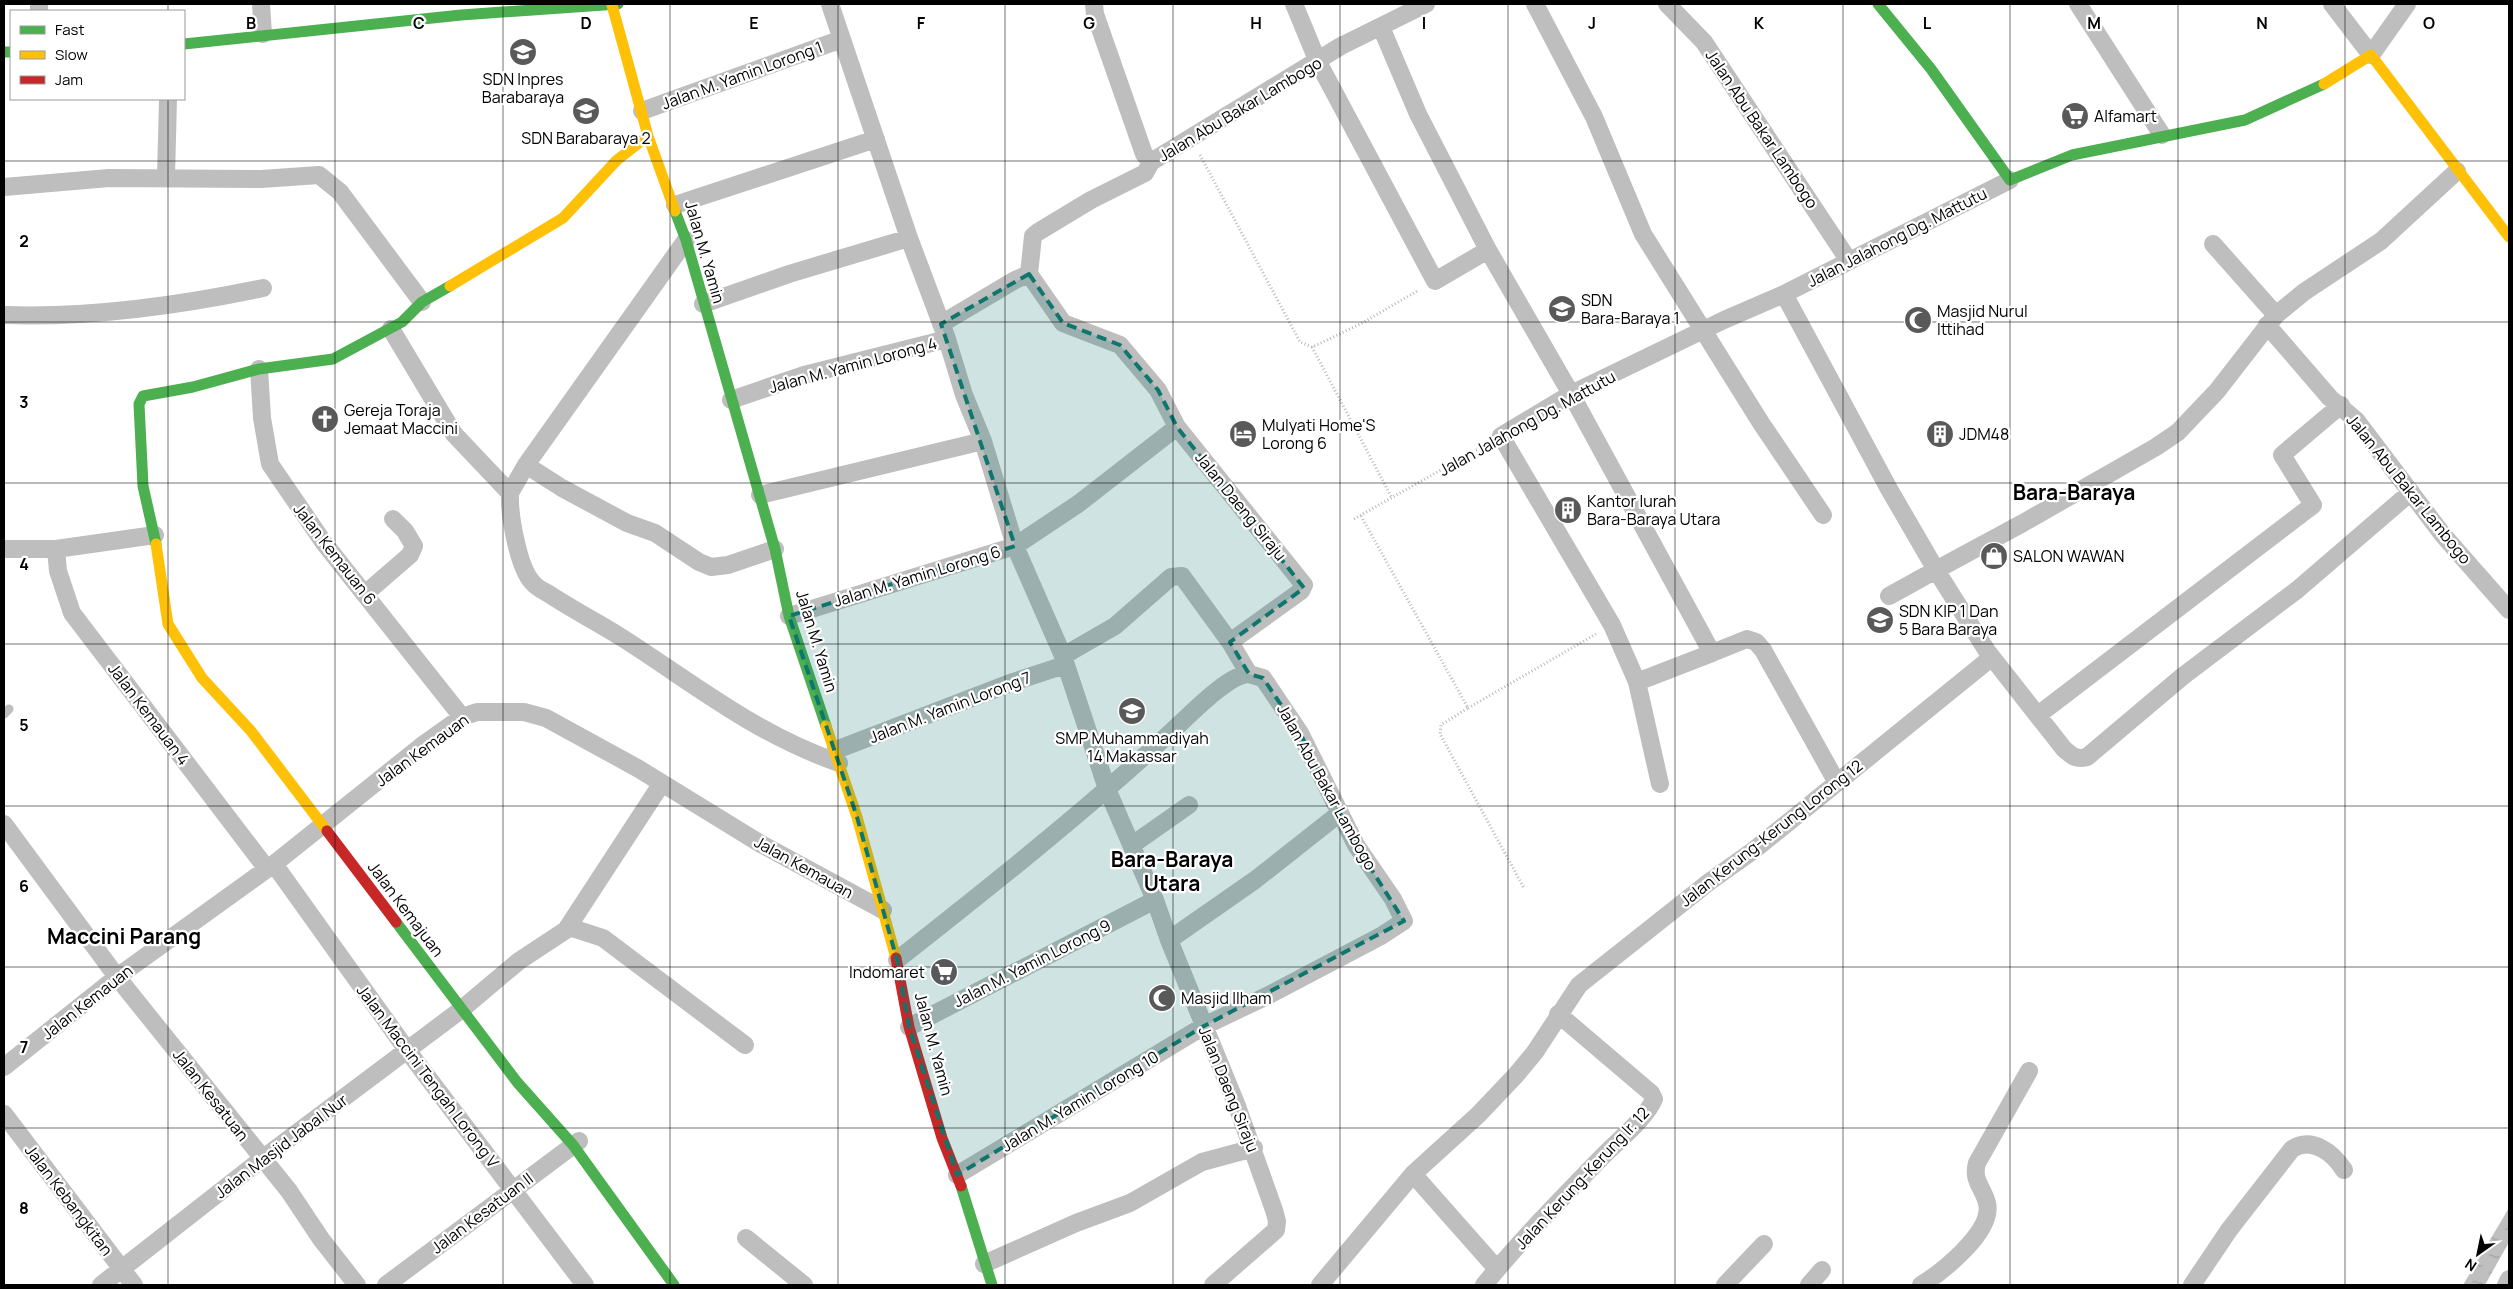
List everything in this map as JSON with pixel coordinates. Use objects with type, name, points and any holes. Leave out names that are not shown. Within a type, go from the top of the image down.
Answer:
[{"type":"street","points":[[261,4],[263,34]]},
{"type":"street","points":[[185,44],[263,34],[325,31],[461,15],[614,4]]},
{"type":"street","name":"Jalan M. Yamin","points":[[614,4],[648,136],[675,205],[686,240],[703,304],[760,495],[775,548],[790,616],[858,818],[898,960],[909,1027],[942,1138],[957,1175],[992,1285]]},
{"type":"street","name":"Jalan Daeng Siraju","points":[[830,4],[909,238],[944,332],[964,395],[983,442],[1015,546],[1064,661],[1107,789],[1155,900],[1168,940],[1254,1148],[1277,1221],[1276,1230],[1213,1285]]},
{"type":"street","name":"Jalan Abu Bakar Lambogo","points":[[1094,4],[1095,14],[1144,154],[1151,162],[1318,62],[1340,46],[1426,4]]},
{"type":"street","points":[[1294,4],[1318,62],[1435,281],[1488,250]]},
{"type":"street","points":[[1536,4],[1594,117],[1643,234],[1762,423],[1823,514]]},
{"type":"street","name":"Jalan Abu Bakar Lambogo","points":[[1667,4],[1704,42],[1849,261]]},
{"type":"street","points":[[1878,4],[1931,69],[2010,180],[2072,154],[2245,120],[2333,80],[2371,55],[2407,4]]},
{"type":"street","points":[[2078,4],[2162,135]]},
{"type":"street","points":[[2332,4],[2509,237]]},
{"type":"street","points":[[1381,27],[1418,114],[1488,250],[1571,394],[1712,653]]},
{"type":"street","name":"Jalan M. Yamin Lorong 1","points":[[642,111],[842,40]]},
{"type":"street","points":[[166,177],[168,100]]},
{"type":"street","points":[[259,369],[333,359],[391,329],[422,302],[563,218],[617,160],[648,136]]},
{"type":"street","points":[[675,205],[876,139]]},
{"type":"street","points":[[1015,546],[1078,504],[1177,427],[1158,390],[1120,344],[1063,323],[1029,274],[1033,236],[1090,200],[1145,173],[1151,162]]},
{"type":"street","points":[[1889,596],[2156,447],[2178,432],[2217,391],[2271,320],[2304,292],[2381,240],[2457,171]]},
{"type":"street","points":[[4,187],[109,178],[261,179],[319,176],[340,192],[422,302]]},
{"type":"street","name":"Jalan Jalahong Dg. Mattutu","points":[[1501,436],[1571,394],[1784,294],[2010,180]]},
{"type":"street","points":[[703,304],[789,274],[909,238]]},
{"type":"street","points":[[686,240],[526,465],[510,493],[509,507],[515,539],[533,583],[572,609],[623,638],[702,692],[770,735],[801,750],[838,757]]},
{"type":"street","name":"Jalan Abu Bakar Lambogo","points":[[2213,244],[2330,398],[2341,405],[2356,420],[2443,535],[2509,610]]},
{"type":"street","points":[[944,332],[1015,280],[1029,274]]},
{"type":"street","points":[[4,315],[120,312],[214,298],[263,288]]},
{"type":"street","points":[[1784,294],[1889,489],[1936,570],[1991,658],[2072,756],[2079,759],[2086,757],[2183,676],[2297,590],[2411,492]]},
{"type":"street","points":[[391,329],[454,434],[510,493]]},
{"type":"street","name":"Jalan M. Yamin Lorong 4","points":[[731,400],[804,375],[944,332]]},
{"type":"street","name":"Jalan Kemajuan","points":[[259,369],[142,398],[139,404],[143,486],[155,535],[168,624],[202,678],[252,731],[321,825],[518,1082],[576,1143],[674,1285]]},
{"type":"street","name":"Jalan Kemauan 6","points":[[259,369],[262,418],[270,464],[324,543],[366,593],[462,717]]},
{"type":"street","points":[[2038,716],[2313,505],[2282,455],[2341,405]]},
{"type":"street","name":"Jalan Daeng Siraju","points":[[1177,427],[1304,585],[1301,591],[1230,642]]},
{"type":"street","points":[[1501,436],[1612,625],[1637,682],[1660,784]]},
{"type":"street","points":[[760,495],[983,442]]},
{"type":"street","points":[[526,465],[562,488],[627,523],[655,533],[699,562],[711,566],[728,565],[775,548]]},
{"type":"street","points":[[366,593],[404,560],[414,546],[405,531],[393,519]]},
{"type":"street","points":[[4,549],[56,548],[155,535]]},
{"type":"street","name":"Jalan M. Yamin Lorong 6","points":[[790,616],[1015,546]]},
{"type":"street","name":"Jalan Kemauan 4","points":[[56,548],[58,571],[72,614],[270,866]]},
{"type":"street","name":"Jalan M. Yamin Lorong 7","points":[[838,757],[1064,661],[1115,626],[1171,577],[1182,576],[1230,642]]},
{"type":"street","points":[[1637,682],[1747,639],[1756,642],[1763,650],[1836,781]]},
{"type":"street","points":[[898,960],[1024,860],[1206,700],[1239,676],[1249,674],[1230,642]]},
{"type":"street","name":"Jalan Kerung-Kerung Lorong 12","points":[[1320,1285],[1413,1174],[1478,1115],[1516,1075],[1534,1052],[1579,985],[1754,850],[1836,781],[1991,658]]},
{"type":"street","name":"Jalan Abu Bakar Lambogo","points":[[1204,1026],[1267,996],[1381,936],[1404,921],[1393,899],[1356,845],[1300,733],[1263,678],[1249,674]]},
{"type":"street","name":"Jalan Kemauan","points":[[4,1067],[117,977],[270,866],[424,744],[462,717],[489,710],[524,712],[546,718],[662,783],[761,844],[883,910]]},
{"type":"street","points":[[662,783],[569,927],[603,938],[745,1045]]},
{"type":"street","points":[[1132,845],[1189,806]]},
{"type":"street","points":[[1168,940],[1255,880],[1340,813]]},
{"type":"street","name":"Jalan Kesatuan","points":[[4,824],[117,977],[289,1191],[321,1239],[357,1285]]},
{"type":"street","name":"Jalan Maccini Tengah Lorong V","points":[[270,866],[585,1285]]},
{"type":"street","name":"Jalan M. Yamin Lorong 9","points":[[909,1027],[1155,900]]},
{"type":"street","name":"Jalan Masjid Jabal Nur","points":[[101,1285],[262,1159],[462,1009],[519,961],[569,927]]},
{"type":"street","name":"Jalan Kerung-Kerung lr. 12","points":[[1484,1285],[1634,1124],[1654,1099],[1651,1093],[1558,1014]]},
{"type":"street","name":"Jalan M. Yamin Lorong 10","points":[[957,1175],[1204,1026]]},
{"type":"street","points":[[1921,1285],[1952,1262],[1983,1225],[1988,1210],[1986,1201],[1975,1181],[1974,1172],[2029,1071]]},
{"type":"street","name":"Jalan Kebangkitan","points":[[4,1114],[134,1285]]},
{"type":"street","name":"Jalan Kesatuan II","points":[[386,1285],[576,1143]]},
{"type":"street","points":[[2192,1285],[2229,1230],[2292,1149],[2305,1144],[2318,1147],[2334,1157],[2344,1170]]},
{"type":"street","points":[[984,1264],[1076,1223],[1130,1203],[1202,1162],[1254,1148]]},
{"type":"street","points":[[1413,1174],[1497,1269]]},
{"type":"street","points":[[746,1238],[804,1285]]},
{"type":"street","points":[[1725,1285],[1764,1244]]},
{"type":"street","points":[[1808,1285],[1822,1270]]},
{"type":"street","points":[[2506,1285],[2509,1280]]},
{"type":"path","points":[[1190,137],[1296,338],[1300,342],[1312,347],[1392,498]]},
{"type":"path","points":[[1312,347],[1364,322],[1435,281]]},
{"type":"path","name":"Jalan Jalahong Dg. Mattutu","points":[[1354,519],[1501,436]]},
{"type":"path","points":[[1361,516],[1468,708]]},
{"type":"path","points":[[1524,888],[1440,734],[1441,725],[1612,625]]},
{"type":"highlighted area","points":[[1029,274],[1063,323],[1120,345],[1158,390],[1177,427],[1304,588],[1230,642],[1249,674],[1263,678],[1300,733],[1356,845],[1404,921],[1204,1026],[957,1175],[909,1027],[897,960],[857,817],[789,616],[1015,546],[941,324]]},
{"type":"water","points":[[2509,1208],[2509,1242],[2485,1285],[2463,1285]]},
{"type":"traffic: fast","points":[[185,44],[461,15],[618,4]]},
{"type":"traffic: fast","points":[[1878,4],[1931,69],[2010,180],[2072,155],[2245,120],[2324,84]]},
{"type":"traffic: fast","points":[[4,52],[10,52]]},
{"type":"traffic: fast","points":[[675,211],[686,240],[775,549],[789,616],[826,726]]},
{"type":"traffic: fast","points":[[156,544],[143,486],[139,404],[143,396],[193,387],[259,369],[333,359],[402,322],[422,302],[450,286]]},
{"type":"traffic: fast","points":[[396,922],[517,1082],[573,1145],[674,1285]]},
{"type":"traffic: fast","points":[[961,1186],[992,1285]]},
{"type":"traffic: slow","points":[[612,5],[648,136],[675,211]]},
{"type":"traffic: slow","points":[[2324,84],[2371,55],[2509,237]]},
{"type":"traffic: slow","points":[[450,286],[563,218],[617,160],[648,136]]},
{"type":"traffic: slow","points":[[156,544],[168,624],[202,678],[251,731],[327,831]]},
{"type":"traffic: slow","points":[[826,726],[857,817],[896,958]]},
{"type":"traffic: jam","points":[[327,831],[396,922]]},
{"type":"traffic: jam","points":[[896,958],[909,1027],[942,1138],[961,1186]]},
{"type":"place","name":"SDN Inpres Barabaraya","points":[[523,52]]},
{"type":"place","name":"SDN Barabaraya 2","points":[[586,111]]},
{"type":"place","name":"Alfamart","points":[[2075,116]]},
{"type":"place","name":"SDN Bara-Baraya 1","points":[[1562,309]]},
{"type":"place","name":"Masjid Nurul Ittihad","points":[[1918,320]]},
{"type":"place","name":"Gereja Toraja Jemaat Maccini","points":[[325,419]]},
{"type":"place","name":"Mulyati Home'S Lorong 6","points":[[1243,434]]},
{"type":"place","name":"JDM48","points":[[1940,434]]},
{"type":"place","name":"Kantor lurah Bara-Baraya Utara","points":[[1568,510]]},
{"type":"place","name":"SALON WAWAN","points":[[1994,556]]},
{"type":"place","name":"SDN KIP 1 Dan 5 Bara Baraya","points":[[1880,620]]},
{"type":"place","name":"SMP Muhammadiyah 14 Makassar","points":[[1132,711]]},
{"type":"place","name":"Indomaret","points":[[944,972]]},
{"type":"place","name":"Masjid Ilham","points":[[1162,998]]},
{"type":"district","name":"Bara-Baraya","points":[[2074,493]]},
{"type":"district","name":"Bara-Baraya Utara","points":[[1172,872]]},
{"type":"district","name":"Maccini Parang","points":[[124,937]]}]
